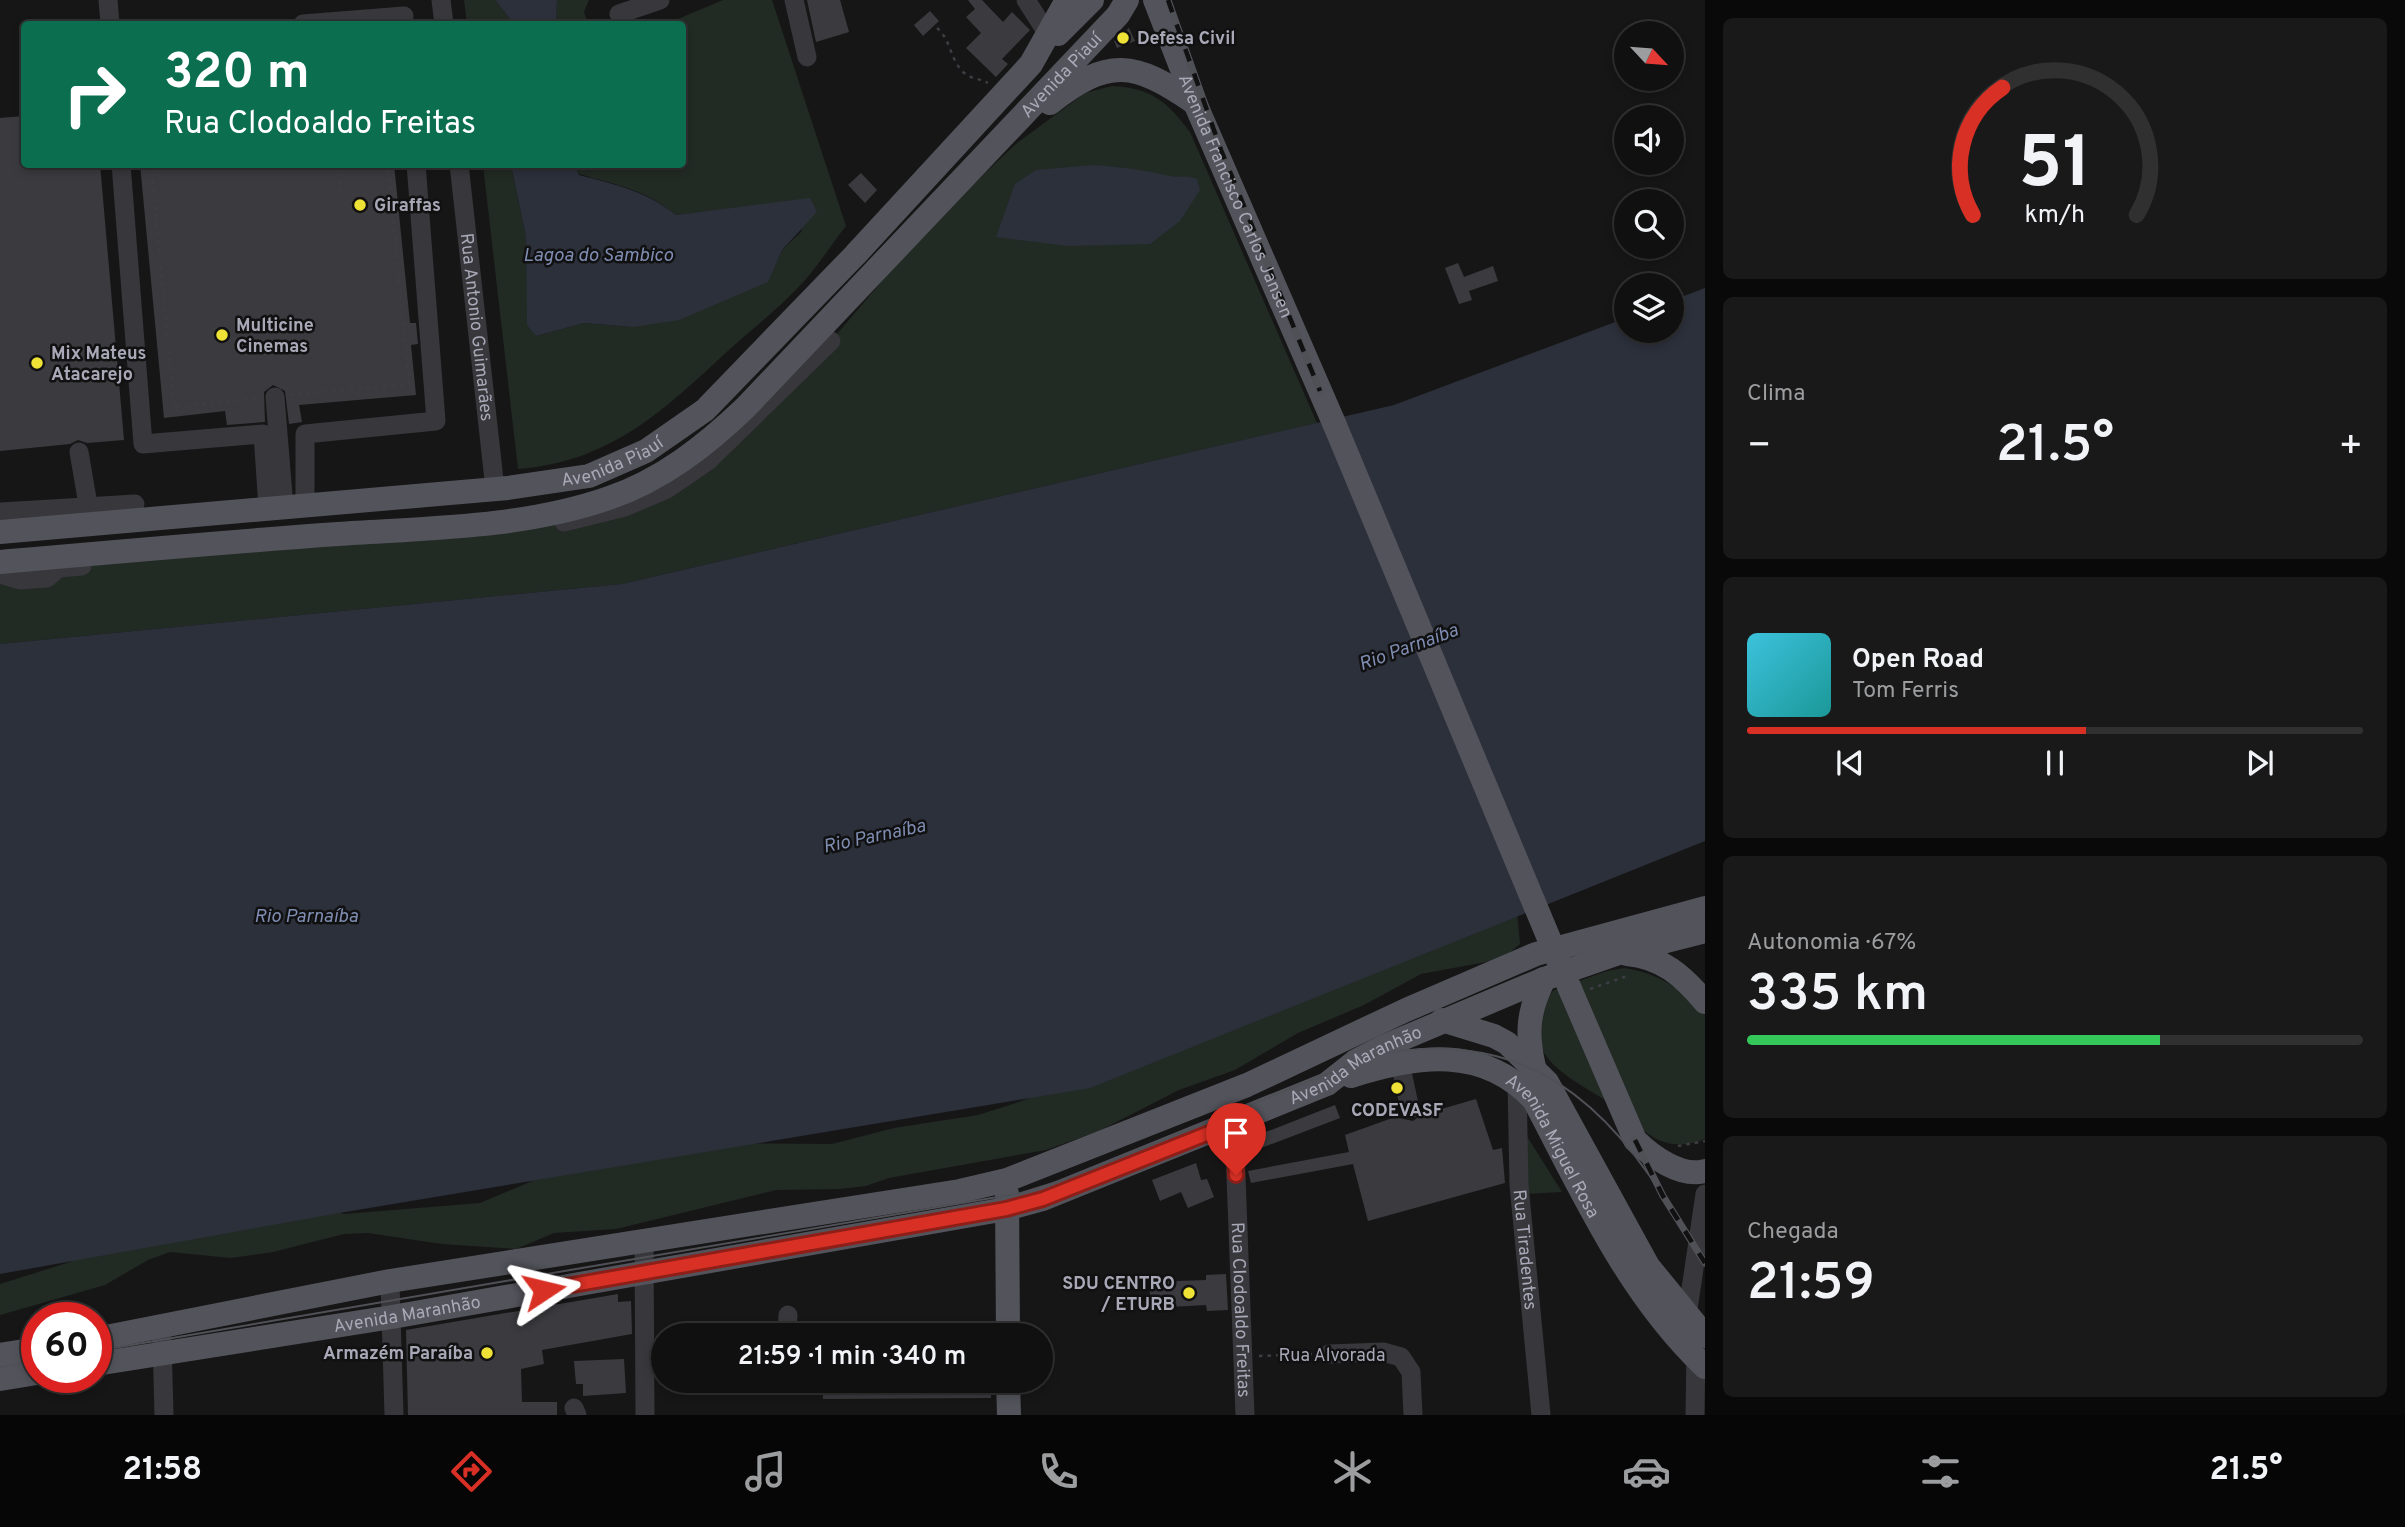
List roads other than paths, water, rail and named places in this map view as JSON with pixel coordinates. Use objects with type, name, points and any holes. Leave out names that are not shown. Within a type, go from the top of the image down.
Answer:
[{"type":"main road","points":[[1047,33],[1067,0]]},
{"type":"main road","points":[[1031,64],[1092,0]]},
{"type":"main road","points":[[1099,32],[1112,15],[1112,6],[1108,0]]},
{"type":"main road","name":"Avenida Piauí","points":[[0,562],[126,549],[490,523],[561,513],[612,497],[659,475],[711,441],[1118,15],[1127,0]]},
{"type":"main road","name":"Avenida Francisco Carlos Jansen","points":[[1155,0],[1195,103],[1334,423],[1575,991],[1635,1140],[1663,1161],[1686,1171],[1705,1171]]},
{"type":"main road","name":"Avenida Piauí","points":[[0,532],[90,516],[286,507],[495,489],[589,476],[646,451],[705,410],[855,255],[1031,64],[1047,33]]},
{"type":"main road","name":"Avenida Piauí","points":[[992,148],[1079,80],[1107,71],[1126,68],[1144,73],[1171,86],[1195,103]]},
{"type":"main road","name":"Avenida Maranhão","points":[[112,1362],[392,1317],[1006,1209],[1043,1199],[1327,1084],[1356,1061],[1544,979],[1617,942],[1705,908]]},
{"type":"main road","name":"Avenida Maranhão","points":[[112,1336],[390,1281],[960,1191],[1007,1180],[1247,1085],[1406,1010],[1536,954],[1617,942],[1663,942],[1705,931]]},
{"type":"main road","points":[[1617,942],[1661,962],[1678,973],[1705,1002]]},
{"type":"main road","points":[[1663,942],[1705,979]]},
{"type":"main road","name":"Avenida Miguel Rosa","points":[[1544,979],[1529,1014],[1527,1033],[1526,1075],[1534,1100],[1612,1247],[1647,1303],[1698,1341]]},
{"type":"main road","name":"Avenida Miguel Rosa","points":[[1406,1010],[1494,1036],[1526,1075],[1558,1098],[1648,1266],[1698,1341]]},
{"type":"main road","name":"Avenida Miguel Rosa","points":[[1327,1084],[1400,1063],[1447,1059],[1526,1075]]},
{"type":"main road","points":[[1663,1161],[1692,1161],[1705,1156]]},
{"type":"main road","points":[[1007,1180],[1008,1323]]},
{"type":"main road","points":[[0,1355],[21,1352]]},
{"type":"main road","points":[[0,1379],[21,1376]]},
{"type":"main road","points":[[1008,1393],[1009,1415]]},
{"type":"street","points":[[108,0],[110,21]]},
{"type":"street","points":[[441,0],[444,21]]},
{"type":"street","points":[[619,14],[660,0]]},
{"type":"street","points":[[794,0],[807,57]]},
{"type":"street","points":[[1026,0],[1047,33]]},
{"type":"street","points":[[333,21],[404,14]]},
{"type":"street","points":[[121,168],[143,444],[263,433],[286,507]]},
{"type":"street","points":[[286,507],[305,434],[436,421],[416,168]]},
{"type":"street","name":"Rua Antonio Guimarães","points":[[459,168],[495,489]]},
{"type":"street","points":[[0,574],[20,580],[47,578],[60,568],[522,530],[577,520],[625,507],[667,489],[708,461],[831,341]]},
{"type":"street","points":[[275,397],[286,507]]},
{"type":"street","points":[[79,452],[90,516]]},
{"type":"street","points":[[0,512],[90,516],[135,503]]},
{"type":"street","points":[[1400,1063],[1410,1110]]},
{"type":"street","name":"Rua Tiradentes","points":[[1526,1075],[1519,1185],[1541,1415]]},
{"type":"street","name":"Rua Clodoaldo Freitas","points":[[1234,1123],[1245,1415]]},
{"type":"street","points":[[1695,1415],[1705,1195]]},
{"type":"street","points":[[644,1241],[643,1273],[651,1342]]},
{"type":"street","points":[[390,1281],[394,1415]]},
{"type":"street","points":[[161,1328],[164,1415]]},
{"type":"street","name":"Rua Alvorada","points":[[1329,1354],[1384,1353],[1401,1357],[1411,1372],[1413,1415]]},
{"type":"street","points":[[645,1415],[651,1384]]},
{"type":"water","points":[[495,0],[557,0],[556,21],[512,21]]},
{"type":"water","points":[[1093,165],[1193,178],[1197,179],[1200,190],[1180,221],[1150,244],[1068,246],[996,237],[1015,184],[1036,170]]},
{"type":"water","name":"Lagoa do Sambico","points":[[512,168],[576,168],[579,175],[642,195],[676,215],[810,198],[817,212],[782,250],[768,282],[679,320],[633,327],[584,323],[536,336],[527,325],[526,237]]},
{"type":"water","name":"Rio Parnaíba","points":[[1705,288],[1705,841],[1090,1088],[339,1213],[0,1274],[0,644],[622,584],[1394,405],[1614,322],[1614,343],[1684,343],[1684,296]]},
{"type":"tram line","points":[[112,1348],[1021,1193],[1066,1179],[1374,1055],[1422,1049],[1466,1050],[1506,1059],[1542,1074],[1576,1096],[1607,1123],[1636,1157],[1663,1196]]},
{"type":"tram line","points":[[0,1367],[21,1364]]},
{"type":"railway","points":[[1168,0],[1221,150],[1320,391]]},
{"type":"railway","points":[[1635,1140],[1663,1196],[1705,1263]]},
{"type":"place","name":"Defesa Civil","points":[[1123,38]]},
{"type":"place","name":"Giraffas","points":[[360,205]]},
{"type":"place","name":"Multicine Cinemas","points":[[222,335]]},
{"type":"place","name":"Mix Mateus Atacarejo","points":[[37,363]]},
{"type":"place","name":"CODEVASF","points":[[1397,1088]]},
{"type":"place","name":"SDU CENTRO / ETURB","points":[[1189,1293]]},
{"type":"place","name":"Armazém Paraíba","points":[[487,1353]]}]
